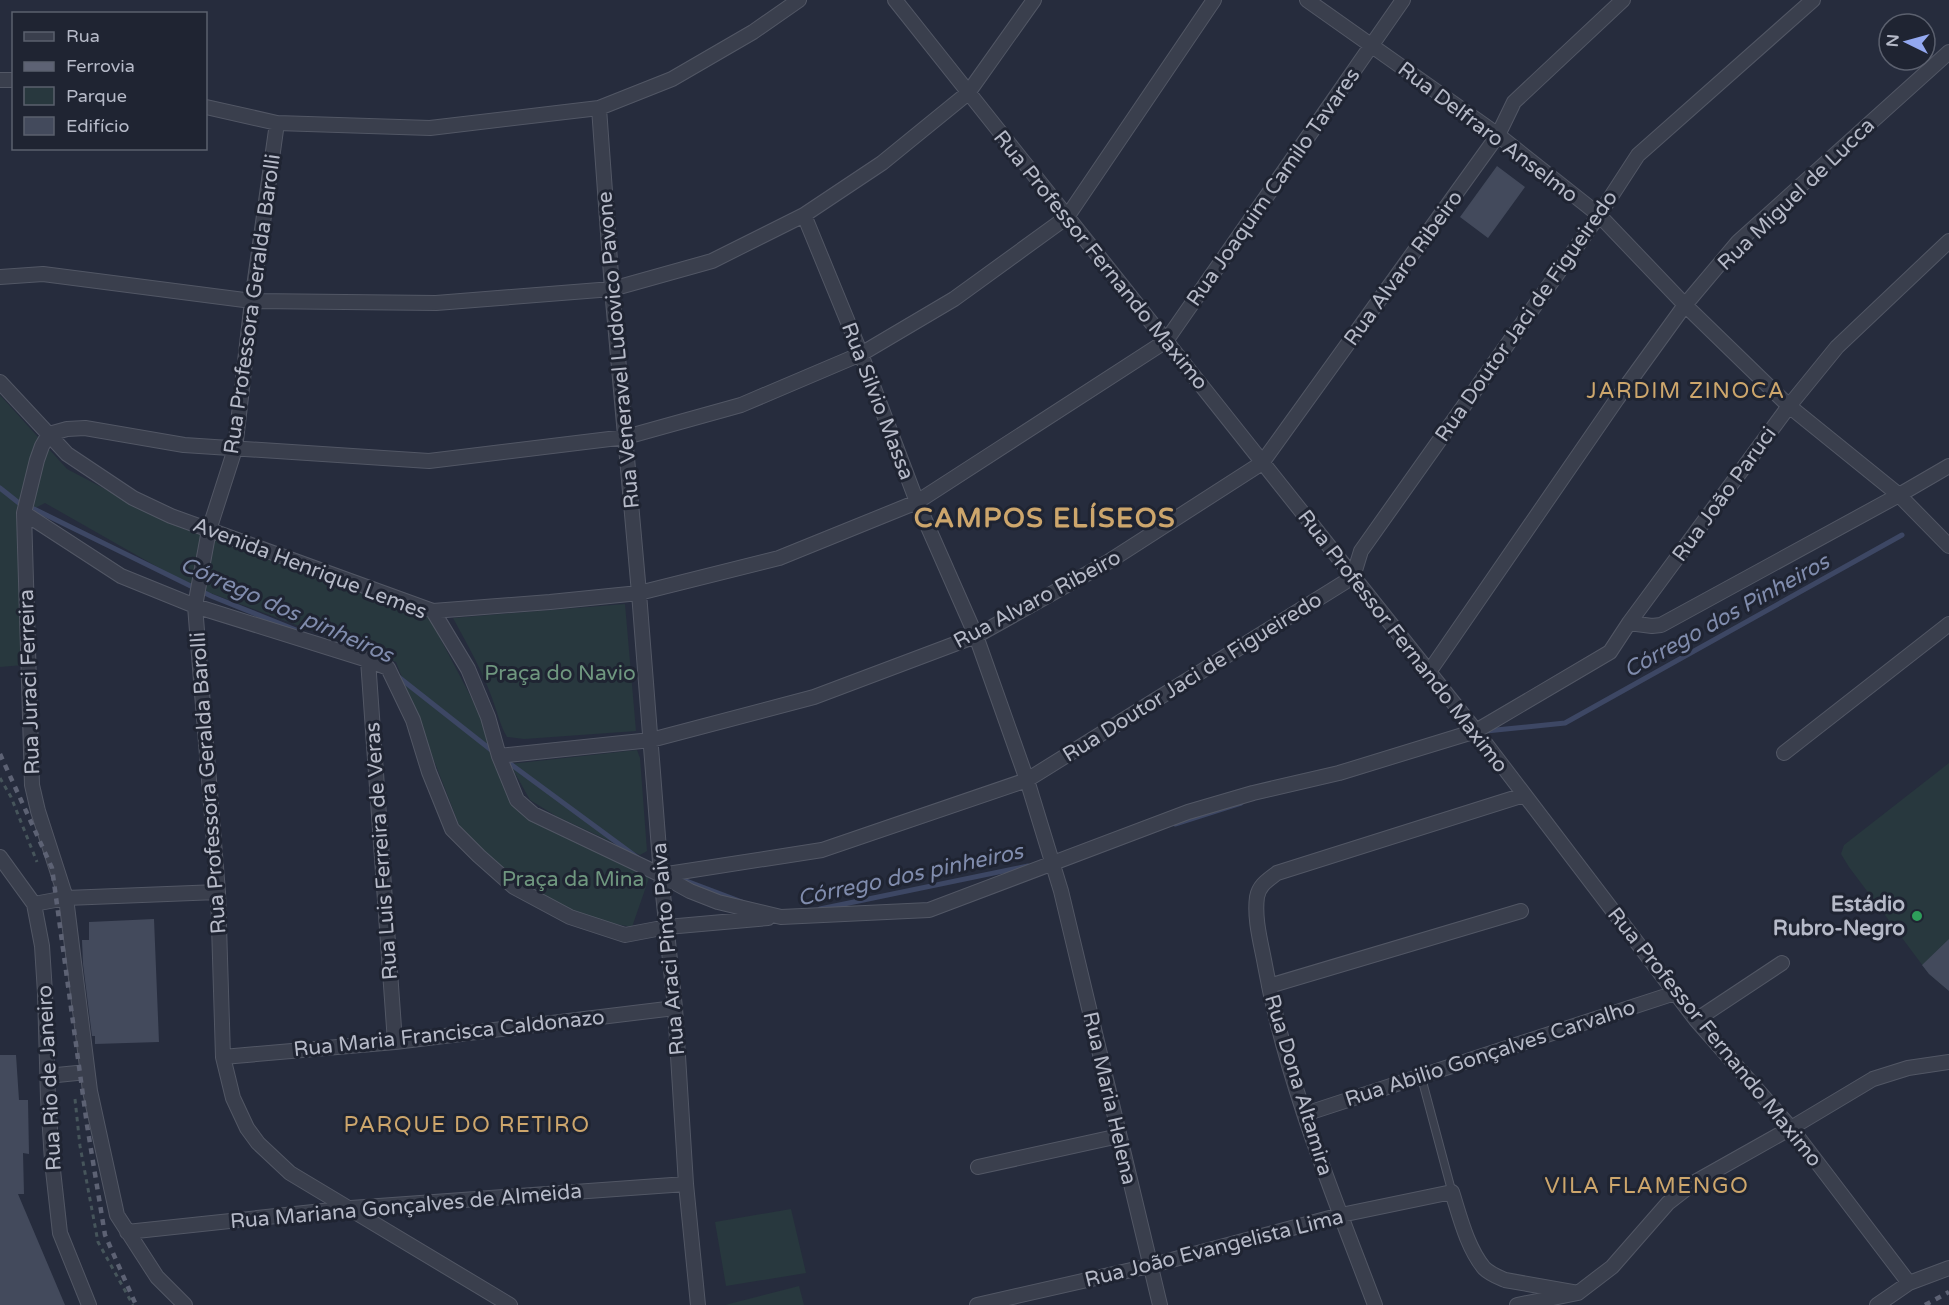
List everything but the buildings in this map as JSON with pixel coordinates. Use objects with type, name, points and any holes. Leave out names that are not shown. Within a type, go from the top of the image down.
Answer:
[{"type":"street","points":[[207,107],[277,123],[430,128],[599,108],[672,79],[753,32],[799,0]]},
{"type":"street","name":"Rua Professor Fernando Maximo","points":[[895,0],[1476,731],[1696,1020],[1791,1128],[1909,1283]]},
{"type":"street","points":[[0,277],[43,274],[252,301],[436,303],[612,289],[712,261],[804,215],[882,163],[968,93],[1034,0]]},
{"type":"street","points":[[49,434],[67,429],[85,428],[184,445],[429,461],[626,436],[741,405],[861,354],[954,299],[1067,217],[1214,0]]},
{"type":"street","name":"Rua Delfraro Anselmo","points":[[1307,0],[1498,135],[1599,215],[1789,406],[1899,495],[1949,546]]},
{"type":"street","name":"Rua Joaquim Camilo Tavares","points":[[433,611],[639,593],[779,558],[917,502],[1166,341],[1403,0]]},
{"type":"street","name":"Rua Alvaro Ribeiro","points":[[499,756],[651,740],[814,697],[976,636],[1108,562],[1262,462],[1498,135],[1514,102],[1623,0]]},
{"type":"street","name":"Rua Doutor Jaci de Figueiredo","points":[[661,875],[822,850],[1027,780],[1353,577],[1361,551],[1599,215],[1638,155],[1813,0]]},
{"type":"street","name":"Rua Miguel de Lucca","points":[[1429,672],[1617,399],[1686,305],[1738,242],[1949,52]]},
{"type":"street","name":"Rua Veneravel Ludovico Pavone","points":[[599,108],[612,289],[639,593]]},
{"type":"street","name":"Rua Professora Geralda Barolli","points":[[277,123],[252,301],[235,449],[209,530],[195,606],[218,892],[223,1058],[232,1098],[247,1128],[258,1143],[290,1173],[510,1305]]},
{"type":"street","name":"Rua Silvio Massa","points":[[804,215],[861,354],[917,502],[976,636],[1027,780],[1061,891]]},
{"type":"street","name":"Rua João Paruci","points":[[1476,731],[1610,652],[1789,406],[1837,347],[1949,242]]},
{"type":"street","name":"Avenida Henrique Lemes","points":[[0,382],[67,454],[133,498],[171,516],[433,611],[468,669],[488,717],[499,756],[517,800],[533,814],[704,898],[781,917],[929,910],[1053,861],[1188,812],[1253,793],[1339,773],[1476,731]]},
{"type":"street","name":"Rua Juraci Ferreira","points":[[49,434],[37,460],[24,513],[32,785],[66,898],[90,1091],[117,1215],[157,1277],[185,1305]]},
{"type":"street","points":[[1629,623],[1661,625],[1949,466]]},
{"type":"street","points":[[24,513],[121,576],[195,606],[368,660],[388,669],[413,720],[429,772],[452,829],[514,887],[570,917],[625,935],[667,927],[781,917]]},
{"type":"street","name":"Rua Araci Pinto Paiva","points":[[639,593],[661,875],[675,1008],[686,1184],[698,1305]]},
{"type":"street","points":[[1784,753],[1949,624]]},
{"type":"street","name":"Rua Luis Ferreira de Veras","points":[[368,660],[395,1042]]},
{"type":"street","name":"Rua Dona Altamira","points":[[1375,1305],[1288,1062],[1269,986],[1257,914],[1257,895],[1264,883],[1277,873],[1524,795]]},
{"type":"street","name":"Rua Rio de Janeiro","points":[[0,857],[34,904],[42,946],[52,1161],[60,1233],[89,1305]]},
{"type":"street","name":"Rua Maria Helena","points":[[1061,891],[1160,1305]]},
{"type":"street","points":[[34,904],[66,898],[218,892]]},
{"type":"street","points":[[1269,986],[1521,911]]},
{"type":"street","points":[[1696,1020],[1782,963]]},
{"type":"street","name":"Rua Abilio Gonçalves Carvalho","points":[[1305,1114],[1675,993]]},
{"type":"street","name":"Rua Maria Francisca Caldonazo","points":[[223,1058],[395,1042],[675,1008]]},
{"type":"street","points":[[1517,1305],[1578,1293],[1612,1267],[1668,1203],[1695,1182],[1873,1079],[1908,1068],[1949,1062]]},
{"type":"street","points":[[47,1076],[87,1072]]},
{"type":"street","points":[[978,1167],[1119,1136]]},
{"type":"street","name":"Rua Mariana Gonçalves de Almeida","points":[[127,1232],[351,1208],[686,1184]]},
{"type":"street","points":[[1452,1192],[1465,1234],[1485,1268],[1494,1276],[1578,1293]]},
{"type":"street","name":"Rua João Evangelista Lima","points":[[976,1305],[1149,1266],[1341,1215],[1452,1192]]},
{"type":"street","points":[[1877,1305],[1909,1283],[1949,1268]]},
{"type":"lane","points":[[1421,1076],[1452,1192]]},
{"type":"green space","name":"Praça da Mina","points":[[0,395],[67,469],[170,523],[429,617],[482,718],[506,792],[524,816],[649,878],[632,927],[566,915],[514,887],[459,825],[396,662],[189,585],[45,503],[29,511],[35,664],[0,667]]},
{"type":"green space","name":"Praça do Navio","points":[[625,604],[636,731],[524,739],[507,737],[484,677],[453,618]]},
{"type":"green space","points":[[637,750],[640,758],[647,851],[640,855],[556,816],[530,800],[510,764]]},
{"type":"green space","name":"Estádio Rubro-Negro","points":[[1949,763],[1949,991],[1929,974],[1841,854],[1844,845]]},
{"type":"green space","points":[[791,1209],[806,1273],[726,1286],[715,1222]]},
{"type":"green space","points":[[799,1286],[804,1305],[725,1305]]},
{"type":"waterway","name":"Córrego dos pinheiros","points":[[0,488],[29,511],[34,509],[211,596],[301,632]]},
{"type":"waterway","name":"Córrego dos Pinheiros","points":[[1486,731],[1565,723],[1902,535]]},
{"type":"waterway","name":"Córrego dos pinheiros","points":[[396,675],[495,753]]},
{"type":"waterway","name":"Córrego dos pinheiros","points":[[505,760],[638,858]]},
{"type":"waterway","name":"Córrego dos pinheiros","points":[[1175,824],[1241,803]]},
{"type":"waterway","name":"Córrego dos pinheiros","points":[[820,909],[1028,866]]},
{"type":"waterway","name":"Córrego dos pinheiros","points":[[681,879],[742,902]]},
{"type":"railway","points":[[0,754],[52,868],[87,1125],[105,1235],[136,1305]]},
{"type":"railway","points":[[1925,1305],[1949,1292]]},
{"type":"place","name":"Estádio Rubro-Negro","points":[[1917,916]]},
{"type":"district","name":"JARDIM ZINOCA","points":[[1686,390]]},
{"type":"district","name":"CAMPOS ELÍSEOS","points":[[1045,518]]},
{"type":"district","name":"PARQUE DO RETIRO","points":[[467,1124]]},
{"type":"district","name":"VILA FLAMENGO","points":[[1647,1185]]}]
